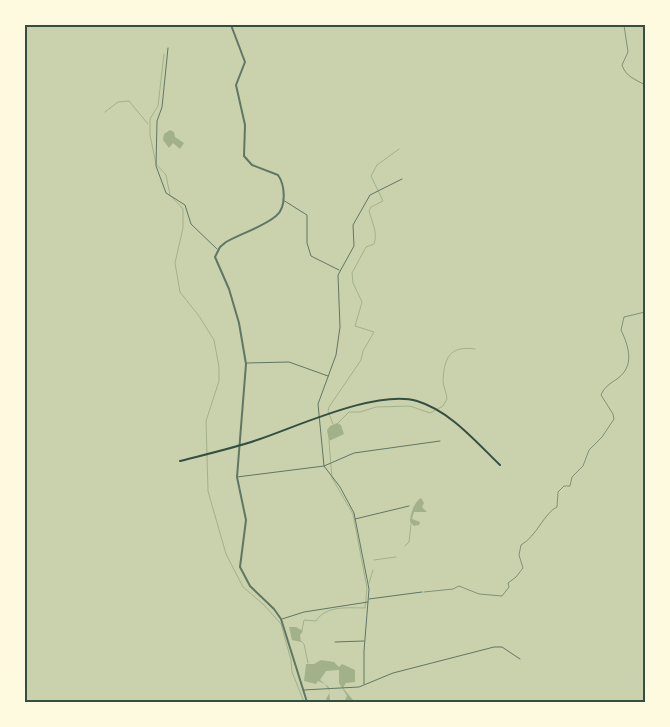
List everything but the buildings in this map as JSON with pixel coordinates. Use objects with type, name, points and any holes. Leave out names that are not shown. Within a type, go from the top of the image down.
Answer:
[{"type":"main road","points":[[180,461],[239,446],[350,407],[403,398],[418,401],[438,410],[500,465]]},
{"type":"street","points":[[231,25],[244,62],[236,85],[245,125],[244,156],[252,165],[278,175],[282,184],[283,200],[276,217],[233,238],[218,249],[215,256],[229,289],[239,323],[246,364],[237,477],[246,520],[240,567],[250,586],[274,608],[281,619],[307,702]]},
{"type":"street","points":[[168,48],[162,107],[157,122],[156,166],[166,193],[185,205],[192,224],[218,249]]},
{"type":"street","points":[[364,684],[368,584],[355,519],[349,502],[324,466],[319,418],[320,396],[334,364],[340,327],[338,275],[353,249],[352,229],[355,220],[368,196],[402,179]]},
{"type":"street","points":[[283,200],[306,215],[307,243],[311,256],[340,270]]},
{"type":"street","points":[[246,364],[289,362],[328,377]]},
{"type":"street","points":[[237,477],[324,466],[354,453],[440,441]]},
{"type":"street","points":[[355,519],[409,506]]},
{"type":"street","points":[[281,619],[304,612],[422,592]]},
{"type":"street","points":[[335,642],[365,641]]},
{"type":"street","points":[[302,690],[359,687],[393,673],[494,647],[502,647],[520,659]]},
{"type":"path","points":[[624,25],[628,52],[622,65],[629,77],[645,85]]},
{"type":"path","points":[[422,592],[453,589],[459,586],[484,595],[502,596],[506,593],[509,587],[508,583],[523,568],[519,555],[521,545],[534,535],[552,509],[557,507],[558,492],[564,486],[570,486],[572,477],[583,466],[589,450],[602,437],[614,419],[613,414],[600,395],[606,386],[627,369],[630,354],[628,343],[621,330],[624,317],[645,312]]},
{"type":"shaded area","points":[[25,25],[645,25],[645,702],[25,702]]},
{"type":"shaded area","points":[[170,130],[174,132],[175,137],[184,143],[180,149],[173,143],[169,148],[163,140],[164,134]]},
{"type":"shaded area","points":[[337,423],[341,425],[344,434],[329,441],[327,430],[330,426]]},
{"type":"shaded area","points":[[421,498],[424,503],[422,507],[427,512],[414,512],[412,519],[420,522],[419,525],[414,526],[410,522],[411,516],[414,506]]},
{"type":"shaded area","points":[[289,627],[296,627],[303,631],[300,635],[301,642],[292,640]]},
{"type":"shaded area","points":[[321,660],[334,662],[339,667],[342,664],[355,670],[355,682],[346,683],[343,688],[353,700],[361,702],[328,702],[326,699],[329,693],[330,700],[345,700],[347,696],[339,683],[339,670],[326,671],[320,680],[329,687],[329,691],[325,684],[318,681],[316,684],[304,681],[306,664],[314,664]]},
{"type":"waterway","points":[[164,54],[158,106],[150,119],[150,135],[156,164],[166,175],[170,195],[183,209],[183,228],[175,263],[180,292],[199,316],[214,340],[219,367],[219,381],[206,421],[208,491],[226,554],[243,587],[264,605],[281,624],[291,660],[292,672],[304,702]]},
{"type":"waterway","points":[[105,112],[118,102],[129,101],[148,124]]},
{"type":"waterway","points":[[333,424],[328,411],[329,407],[361,360],[363,351],[374,332],[355,326],[362,302],[353,283],[352,273],[366,247],[374,244],[375,232],[369,211],[371,207],[383,201],[371,176],[377,165],[399,149]]},
{"type":"waterway","points":[[337,424],[349,412],[360,412],[376,407],[410,406],[430,413],[443,406],[447,399],[443,381],[447,360],[450,355],[459,349],[475,349]]},
{"type":"waterway","points":[[302,630],[304,620],[316,621],[326,612],[338,608],[365,608],[367,588],[353,514],[332,478],[329,441]]},
{"type":"waterway","points":[[405,546],[409,542],[411,524]]},
{"type":"waterway","points":[[374,560],[396,557]]},
{"type":"waterway","points":[[369,583],[373,570]]},
{"type":"waterway","points":[[300,640],[304,644],[308,663]]}]
